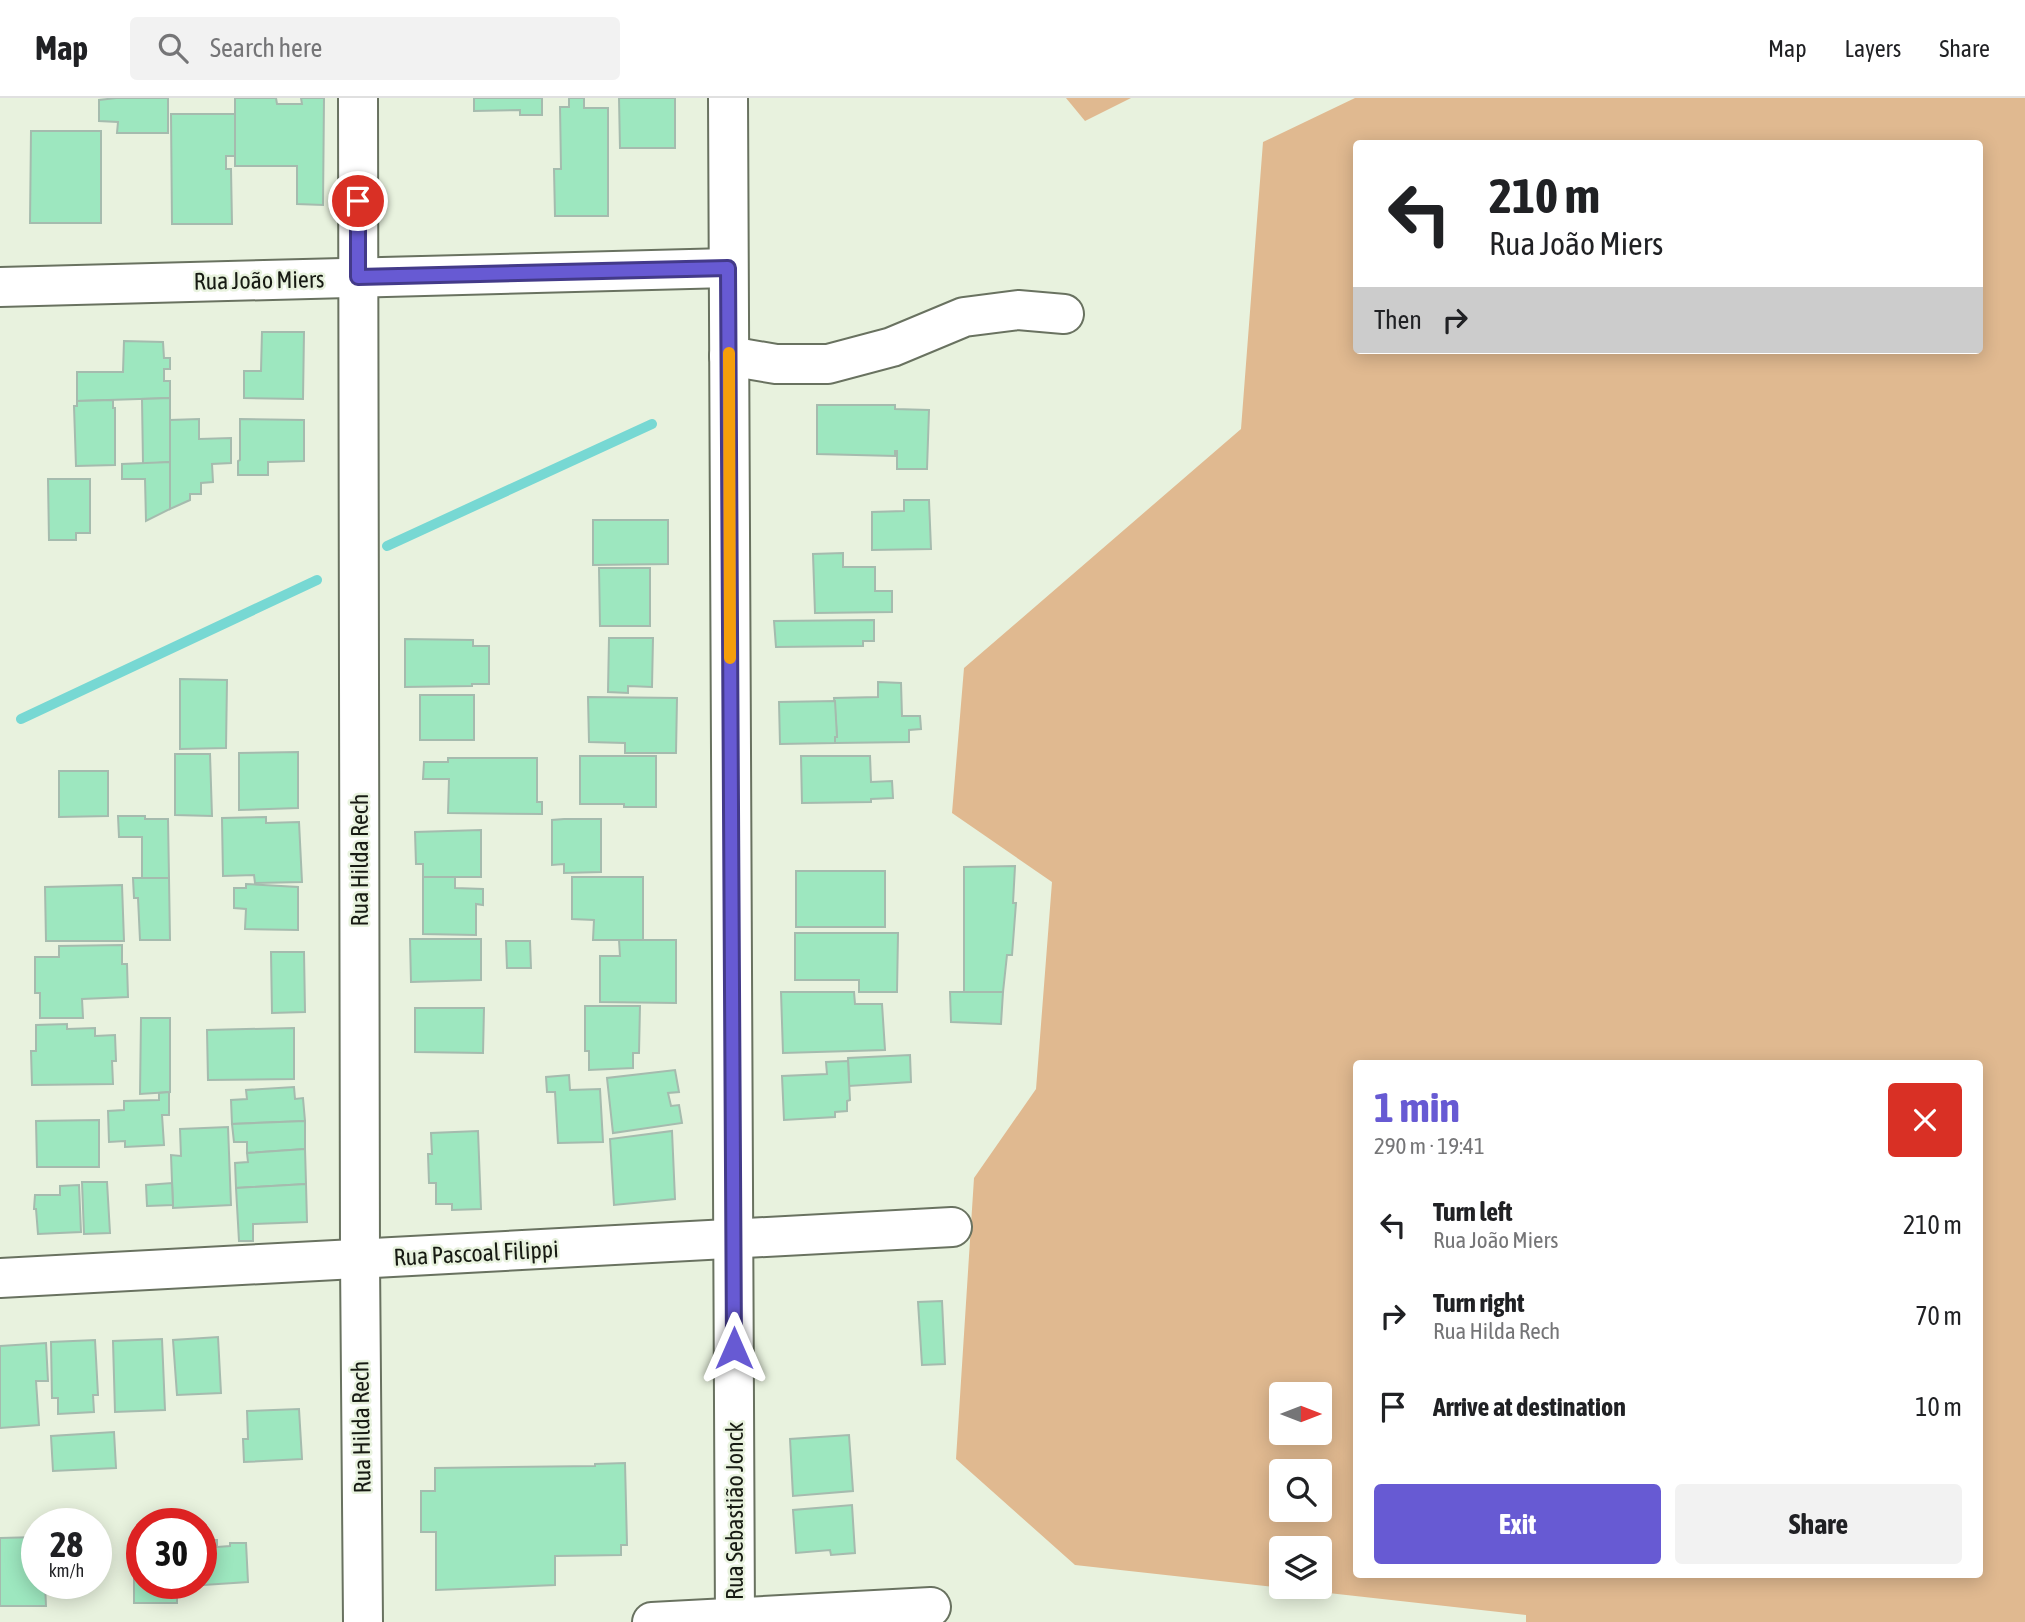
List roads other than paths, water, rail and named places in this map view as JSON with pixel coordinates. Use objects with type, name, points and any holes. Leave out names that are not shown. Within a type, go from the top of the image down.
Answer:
[{"type":"street","name":"Rua Hilda Rech","points":[[358,98],[363,1622]]},
{"type":"street","name":"Rua Sebastião Jonck","points":[[729,98],[734,1620]]},
{"type":"street","name":"Rua João Miers","points":[[0,287],[728,268]]},
{"type":"street","points":[[729,356],[776,364],[828,364],[892,347],[964,317],[1018,310],[1064,314]]},
{"type":"street","name":"Rua Pascoal Filippi","points":[[0,1279],[952,1227]]},
{"type":"street","points":[[652,1622],[734,1620],[931,1607]]},
{"type":"waterway","points":[[387,546],[652,424]]},
{"type":"waterway","points":[[21,719],[317,580]]}]
